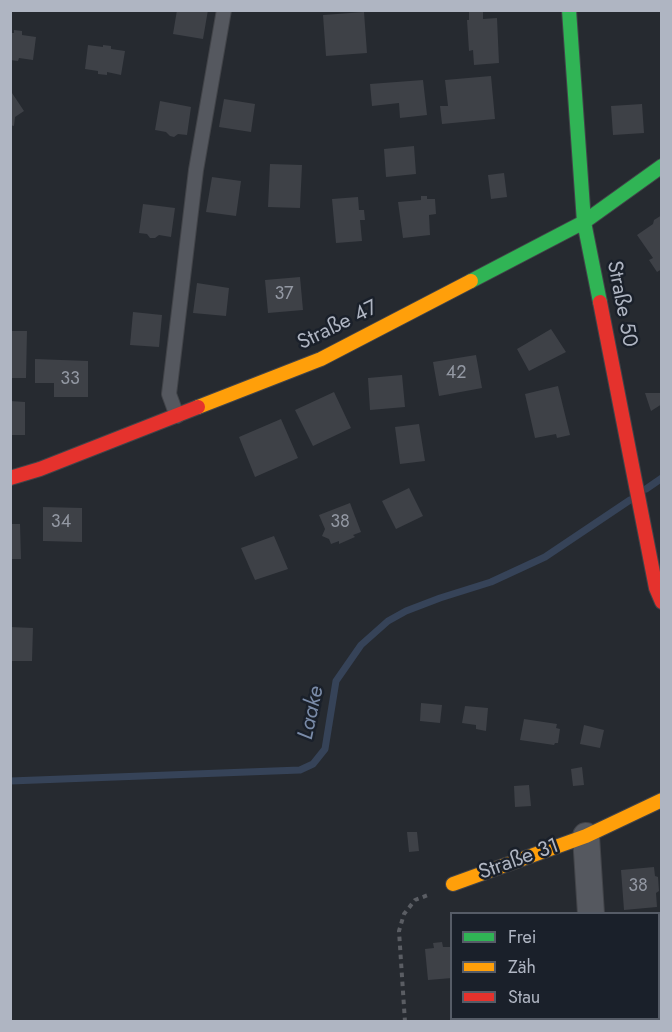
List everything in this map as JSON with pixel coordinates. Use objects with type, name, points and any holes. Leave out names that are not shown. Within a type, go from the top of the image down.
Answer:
[{"type":"street","name":"Straße 50","points":[[569,10],[584,222],[656,588],[662,602]]},
{"type":"street","name":"Straße 47","points":[[10,478],[40,470],[321,359],[584,222],[662,166]]},
{"type":"street","name":"Straße 31","points":[[453,884],[586,836],[662,800]]},
{"type":"street","name":"Straße 31","points":[[586,836],[591,912]]},
{"type":"lane","points":[[177,416],[169,394],[196,170],[224,10]]},
{"type":"path","points":[[405,1022],[399,931],[404,914],[414,900],[453,884]]},
{"type":"building","points":[[177,10],[208,10],[203,39],[173,34]]},
{"type":"building","points":[[483,10],[483,19],[497,18],[499,63],[474,65],[473,50],[469,51],[467,20],[469,20],[469,11]]},
{"type":"building","points":[[364,12],[367,53],[326,56],[323,15]]},
{"type":"building","points":[[14,30],[22,31],[22,35],[36,37],[33,60],[19,58],[18,61],[10,60],[10,33],[14,33]]},
{"type":"building","points":[[88,45],[111,46],[111,49],[125,51],[121,75],[107,72],[107,75],[98,74],[98,71],[85,69]]},
{"type":"building","points":[[491,76],[495,119],[442,124],[440,106],[448,106],[445,80]]},
{"type":"building","points":[[423,80],[427,115],[400,118],[399,103],[372,106],[370,84]]},
{"type":"building","points":[[12,93],[24,111],[15,117],[14,126],[10,125]]},
{"type":"building","points":[[224,99],[255,104],[251,132],[219,127]]},
{"type":"building","points":[[160,101],[191,107],[187,135],[178,134],[174,137],[166,132],[155,130]]},
{"type":"building","points":[[642,104],[644,133],[613,135],[611,106]]},
{"type":"building","points":[[414,146],[416,174],[386,177],[384,149]]},
{"type":"building","points":[[270,164],[302,165],[300,208],[268,207]]},
{"type":"building","points":[[504,173],[507,197],[491,199],[488,175]]},
{"type":"building","points":[[212,177],[241,181],[236,216],[206,212]]},
{"type":"building","points":[[421,196],[435,199],[436,214],[429,215],[430,235],[403,238],[398,202],[421,200]]},
{"type":"building","points":[[358,197],[359,210],[364,210],[365,220],[360,220],[362,241],[336,243],[332,199]]},
{"type":"building","points":[[143,204],[175,208],[171,237],[159,235],[150,238],[147,234],[139,233]]},
{"type":"building","points":[[662,215],[662,269],[657,272],[649,260],[653,258],[637,235]]},
{"type":"building","points":[[300,277],[303,310],[268,313],[265,280]]},
{"type":"building","points":[[197,283],[229,288],[226,316],[193,313]]},
{"type":"building","points":[[133,312],[162,315],[159,347],[130,345]]},
{"type":"building","points":[[551,329],[566,352],[529,371],[517,349]]},
{"type":"building","points":[[10,331],[27,331],[26,378],[10,378]]},
{"type":"building","points":[[476,355],[482,388],[439,396],[433,362]]},
{"type":"building","points":[[35,359],[88,361],[88,397],[54,397],[54,383],[35,383]]},
{"type":"building","points":[[402,375],[405,407],[370,410],[368,378]]},
{"type":"building","points":[[558,386],[570,435],[557,438],[556,434],[535,438],[525,394]]},
{"type":"building","points":[[334,392],[351,428],[313,446],[295,410]]},
{"type":"building","points":[[645,393],[662,393],[662,404],[651,411]]},
{"type":"building","points":[[10,401],[25,402],[25,435],[10,435]]},
{"type":"building","points":[[281,419],[298,458],[255,477],[239,437]]},
{"type":"building","points":[[419,424],[425,461],[400,464],[395,427]]},
{"type":"building","points":[[409,488],[423,516],[396,529],[382,501]]},
{"type":"building","points":[[350,503],[361,532],[339,544],[339,541],[331,544],[329,539],[322,536],[325,529],[319,515]]},
{"type":"building","points":[[43,507],[82,508],[82,542],[43,541]]},
{"type":"building","points":[[10,524],[20,524],[21,559],[10,559]]},
{"type":"building","points":[[274,536],[288,569],[255,580],[241,548]]},
{"type":"building","points":[[10,627],[33,628],[32,661],[10,661]]},
{"type":"building","points":[[421,703],[442,705],[440,723],[420,721]]},
{"type":"building","points":[[465,706],[488,708],[486,731],[476,729],[476,725],[462,723]]},
{"type":"building","points":[[524,719],[557,724],[556,728],[560,729],[558,743],[554,745],[520,740]]},
{"type":"building","points":[[584,725],[604,730],[600,748],[580,744]]},
{"type":"building","points":[[582,767],[584,785],[573,786],[571,769]]},
{"type":"building","points":[[529,785],[531,806],[515,807],[514,786]]},
{"type":"building","points":[[407,832],[417,832],[419,851],[409,852]]},
{"type":"building","points":[[654,867],[655,876],[658,877],[657,907],[624,910],[621,870]]},
{"type":"building","points":[[442,942],[443,947],[450,947],[450,978],[428,980],[425,949],[434,948],[433,943]]},
{"type":"building","points":[[660,956],[662,956],[662,986],[660,986]]},
{"type":"building","points":[[632,1020],[660,1020],[660,1022],[633,1022]]},
{"type":"waterway","name":"Laake","points":[[646,489],[662,478]]},
{"type":"waterway","name":"Laake","points":[[10,781],[300,770],[313,764],[325,749],[336,681],[361,645],[388,621],[406,611],[440,598],[491,582],[545,557],[630,500]]},
{"type":"traffic: fast","points":[[569,10],[584,222],[600,302]]},
{"type":"traffic: fast","points":[[471,281],[584,222],[662,166]]},
{"type":"traffic: slow","points":[[198,407],[321,359],[471,281]]},
{"type":"traffic: slow","points":[[453,884],[586,836],[662,800]]},
{"type":"traffic: jam","points":[[600,302],[656,588],[662,602]]},
{"type":"traffic: jam","points":[[10,478],[40,469],[198,407]]}]
